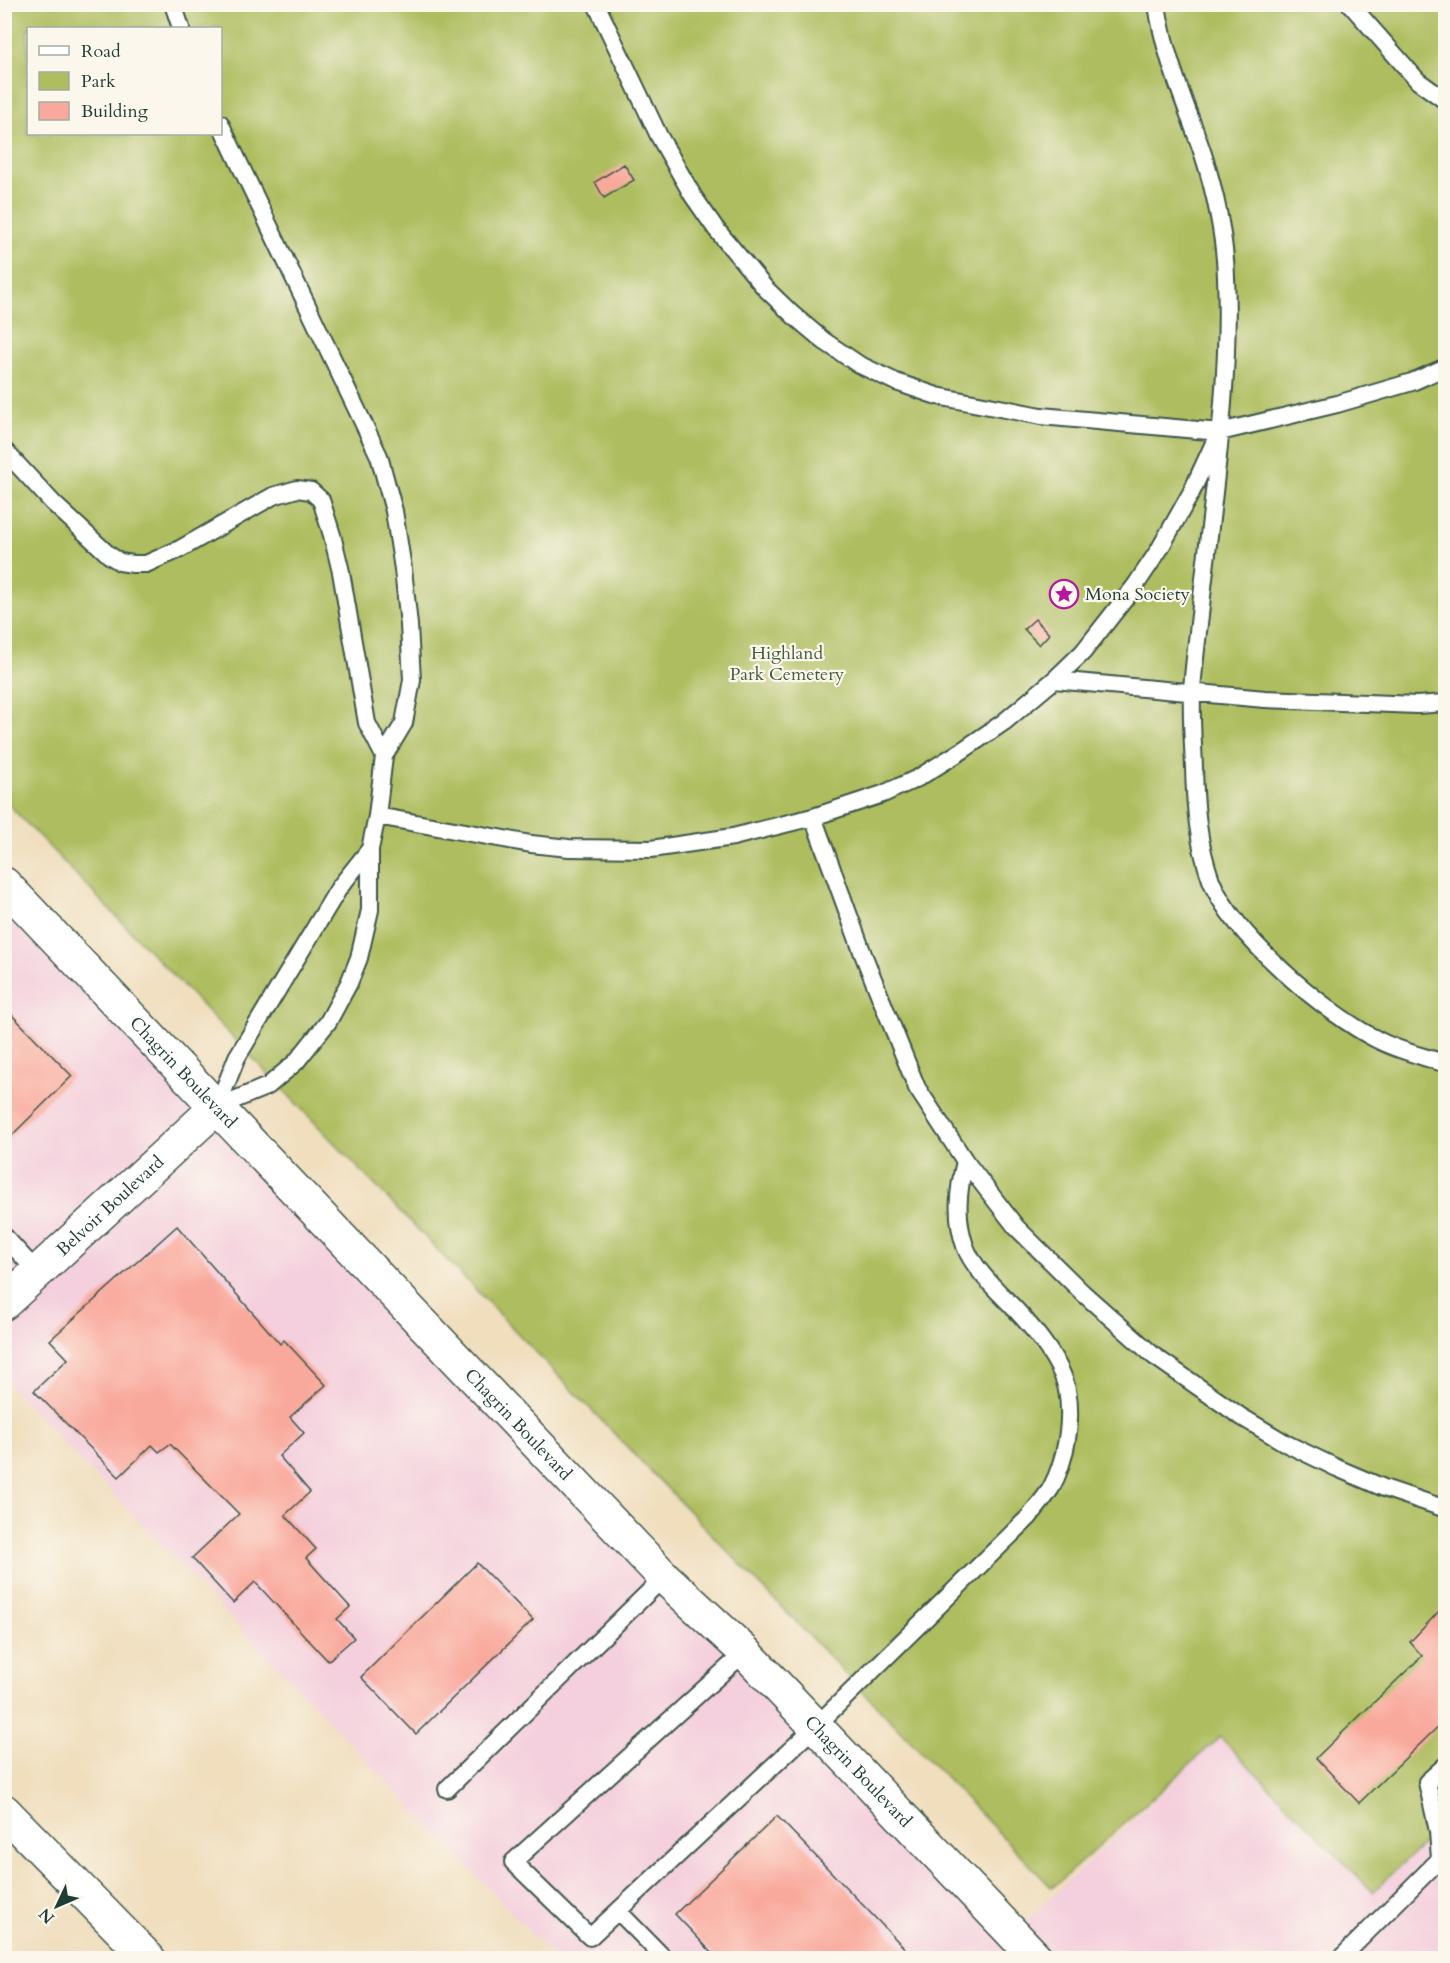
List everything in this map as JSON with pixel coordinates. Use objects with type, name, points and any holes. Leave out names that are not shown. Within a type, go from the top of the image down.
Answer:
[{"type":"main road","name":"Chagrin Boulevard","points":[[4,884],[664,1577],[745,1652],[1036,1959]]},
{"type":"main road","name":"Belvoir Boulevard","points":[[4,1303],[217,1107]]},
{"type":"main road","points":[[4,1811],[148,1959]]},
{"type":"lane","points":[[173,4],[181,27]]},
{"type":"lane","points":[[596,4],[659,136],[699,204],[765,288],[824,341],[849,358],[896,382],[937,396],[1006,411],[1220,432],[1337,404],[1412,382],[1446,367]]},
{"type":"lane","points":[[1157,4],[1160,26],[1180,93],[1203,156],[1218,216],[1226,276],[1225,353],[1220,432],[1192,692],[1195,810],[1202,850],[1212,883],[1226,908],[1243,931],[1325,1006],[1379,1041],[1446,1064]]},
{"type":"lane","points":[[1350,4],[1418,81],[1446,101]]},
{"type":"lane","points":[[217,1107],[268,1086],[296,1062],[332,1015],[349,983],[361,948],[370,910],[369,849],[377,816],[384,756],[404,723],[412,680],[410,625],[394,512],[379,456],[222,127]]},
{"type":"lane","points":[[377,816],[531,844],[569,848],[651,849],[733,837],[813,817],[882,794],[918,778],[1004,722],[1083,652],[1141,577],[1191,493],[1220,432]]},
{"type":"lane","points":[[4,450],[53,503],[109,555],[120,562],[133,564],[146,564],[180,549],[273,496],[297,489],[311,491],[321,500],[332,535],[341,572],[367,723],[384,756]]},
{"type":"lane","points":[[1054,680],[1265,699],[1417,705],[1446,703]]},
{"type":"lane","points":[[813,817],[863,954],[917,1088],[965,1161],[1016,1227],[1083,1293],[1154,1356],[1240,1416],[1287,1444],[1384,1488],[1446,1509]]},
{"type":"lane","points":[[217,1107],[237,1057],[339,888],[369,849]]},
{"type":"lane","points":[[745,1652],[513,1862],[590,1937],[816,1726],[1029,1517],[1051,1488],[1065,1452],[1069,1420],[1067,1389],[1052,1355],[1031,1326],[980,1270],[966,1249],[958,1218],[958,1190],[965,1161]]},
{"type":"lane","points":[[4,1236],[37,1272]]},
{"type":"lane","points":[[447,1789],[664,1577]]},
{"type":"lane","points":[[1341,1959],[1440,1859],[1438,1831],[1427,1782],[1446,1765]]},
{"type":"lane","points":[[618,1911],[664,1959]]},
{"type":"shaded area","points":[[4,884],[1010,1936],[1220,1737],[1373,1891],[1445,1824],[1445,1958],[555,1958],[5,1381]]},
{"type":"green space","name":"Highland Park Cemetery","points":[[5,5],[1445,5],[1445,1824],[1373,1892],[1220,1737],[1052,1888],[5,801]]},
{"type":"building","points":[[624,164],[634,180],[604,198],[595,182]]},
{"type":"building","points":[[1035,619],[1049,634],[1039,645],[1024,629]]},
{"type":"building","points":[[4,1007],[72,1076],[4,1143]]},
{"type":"building","points":[[177,1226],[280,1344],[284,1340],[326,1385],[290,1417],[304,1433],[279,1456],[310,1492],[285,1515],[316,1549],[306,1558],[350,1607],[337,1619],[354,1638],[328,1661],[255,1582],[233,1603],[192,1558],[239,1514],[170,1444],[159,1452],[152,1445],[119,1477],[34,1391],[68,1359],[50,1340]]},
{"type":"building","points":[[477,1563],[533,1620],[416,1734],[361,1677]]},
{"type":"building","points":[[1442,1608],[1446,1612],[1446,1719],[1359,1803],[1316,1758],[1422,1656],[1410,1642]]},
{"type":"building","points":[[777,1816],[914,1958],[717,1958],[675,1914]]},
{"type":"place","name":"Mona Society","points":[[1064,594]]}]
